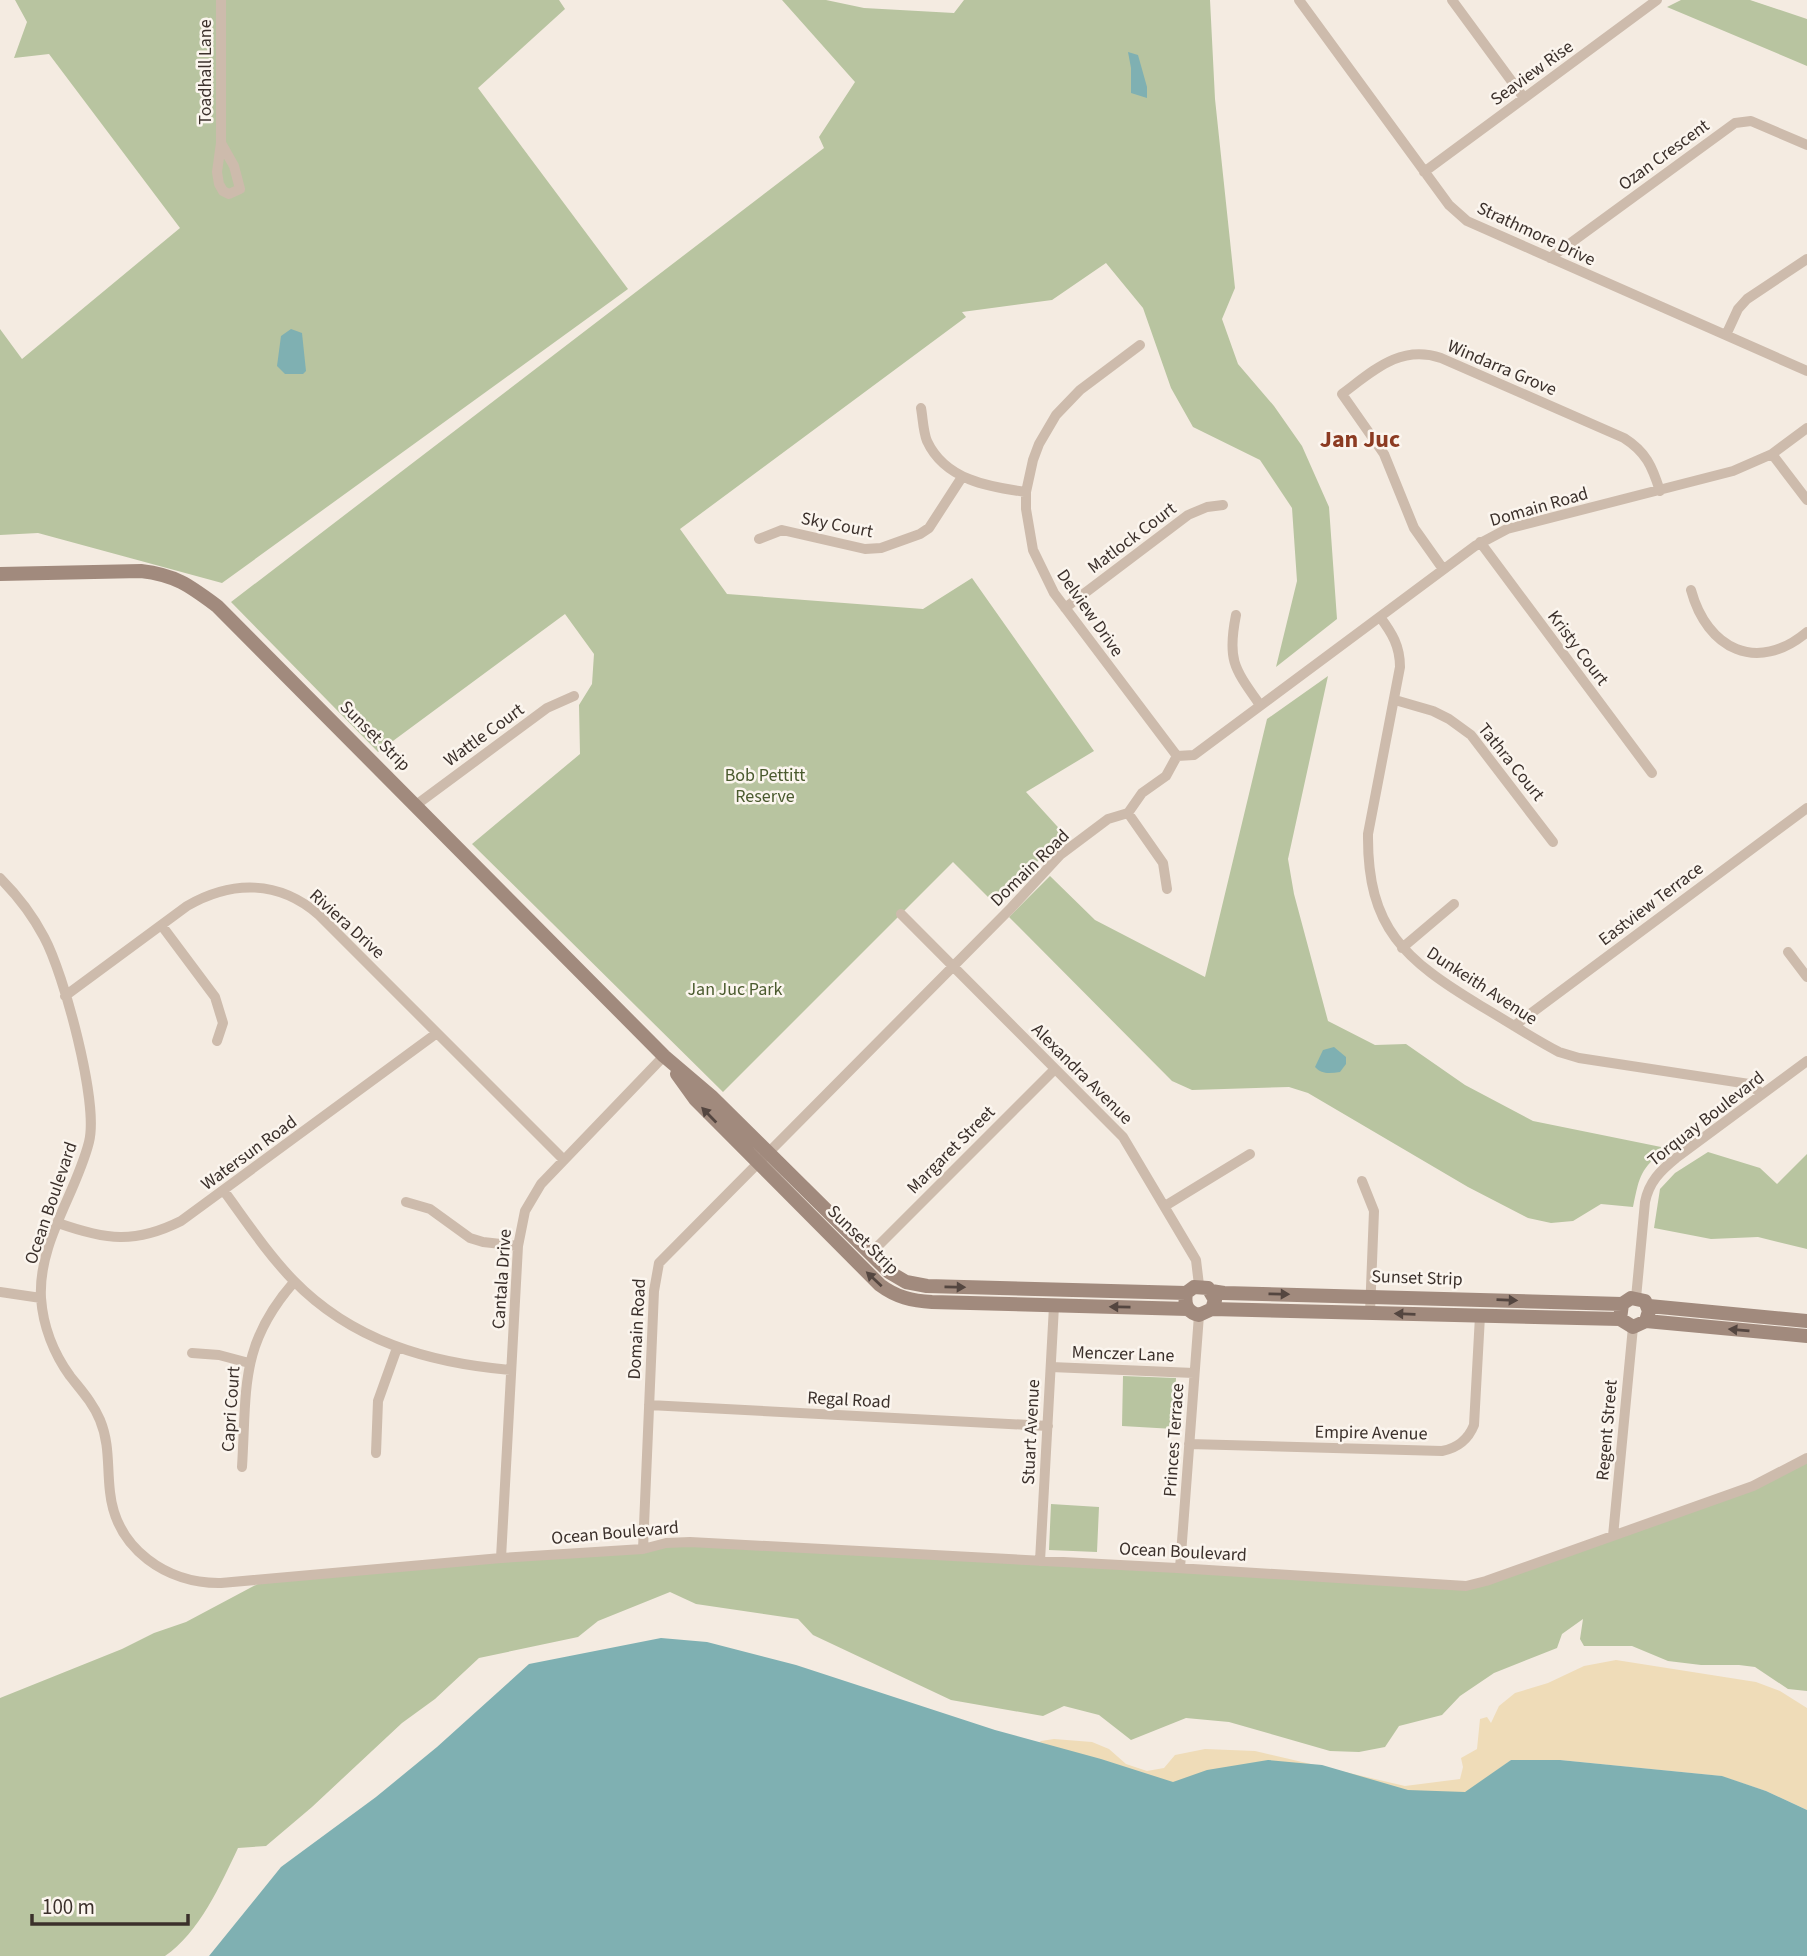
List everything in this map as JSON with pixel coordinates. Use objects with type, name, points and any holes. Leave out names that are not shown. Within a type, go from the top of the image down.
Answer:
[{"type":"street","name":"Toadhall Lane","points":[[221,0],[221,143]]},
{"type":"street","name":"Strathmore Drive","points":[[1299,0],[1449,205],[1467,221],[1807,371]]},
{"type":"street","points":[[1451,0],[1524,98]]},
{"type":"street","name":"Seaview Rise","points":[[1424,172],[1657,0]]},
{"type":"street","name":"Ozan Crescent","points":[[1550,258],[1735,123],[1751,121],[1807,145]]},
{"type":"street","points":[[1726,335],[1738,309],[1747,299],[1807,259]]},
{"type":"street","name":"Delview Drive","points":[[1140,345],[1080,390],[1056,415],[1040,444],[1026,492],[1028,522],[1033,550],[1046,580],[1177,757]]},
{"type":"street","name":"Windarra Grove","points":[[1443,569],[1414,528],[1378,444],[1342,394],[1394,357],[1429,354],[1624,438],[1648,458],[1660,491]]},
{"type":"street","points":[[921,408],[924,432],[933,451],[962,477],[984,486],[1026,492]]},
{"type":"street","name":"Domain Road","points":[[643,1549],[655,1279],[659,1263],[1060,855],[1108,819],[1128,813],[1142,793],[1166,776],[1177,757],[1194,755],[1480,542],[1507,529],[1733,471],[1772,454],[1807,428]]},
{"type":"street","points":[[1772,454],[1807,500]]},
{"type":"street","name":"Sky Court","points":[[759,539],[782,530],[866,549],[881,548],[929,528],[962,477]]},
{"type":"street","name":"Matlock Court","points":[[1065,608],[1188,515],[1223,505]]},
{"type":"street","name":"Kristy Court","points":[[1480,542],[1652,773]]},
{"type":"street","name":"Sunset Strip","points":[[0,574],[141,571],[176,578],[217,606],[664,1056],[769,1151],[870,1254],[898,1278],[916,1285],[1371,1296],[1631,1314],[1807,1336]]},
{"type":"street","points":[[1690,590],[1707,627],[1731,648],[1770,653],[1785,648],[1807,632]]},
{"type":"street","points":[[1236,615],[1231,639],[1234,661],[1244,683],[1260,705]]},
{"type":"street","name":"Dunkeith Avenue","points":[[1380,617],[1393,635],[1400,656],[1395,699],[1368,834],[1368,852],[1376,899],[1402,948],[1427,972],[1514,1026],[1569,1056],[1749,1084],[1762,1094]]},
{"type":"street","name":"Wattle Court","points":[[416,805],[547,708],[574,696]]},
{"type":"street","name":"Tathra Court","points":[[1395,699],[1424,707],[1450,719],[1472,735],[1553,842]]},
{"type":"street","name":"Eastview Terrace","points":[[1514,1026],[1807,807]]},
{"type":"street","points":[[1128,813],[1163,863],[1167,889]]},
{"type":"street","name":"Ocean Boulevard","points":[[0,878],[45,937],[65,996],[88,1086],[91,1131],[86,1152],[46,1259],[41,1298],[46,1327],[59,1360],[90,1401],[103,1429],[109,1456],[110,1495],[117,1519],[132,1545],[163,1571],[196,1582],[221,1583],[501,1558],[643,1549],[666,1543],[690,1542],[1465,1586],[1486,1581],[1753,1486],[1807,1458]]},
{"type":"street","name":"Riviera Drive","points":[[65,996],[187,906],[220,891],[246,888],[285,894],[297,898],[319,915],[564,1160]]},
{"type":"street","points":[[1402,948],[1454,904]]},
{"type":"street","name":"Alexandra Avenue","points":[[901,914],[1123,1137],[1196,1260],[1199,1290]]},
{"type":"street","points":[[162,926],[215,997],[223,1023],[217,1041]]},
{"type":"street","points":[[1788,952],[1807,977]]},
{"type":"street","name":"Watersun Road","points":[[58,1223],[97,1236],[124,1238],[155,1233],[181,1222],[438,1033]]},
{"type":"street","name":"Sunset Strip","points":[[664,1056],[695,1100],[880,1285],[896,1295],[924,1302],[1200,1311],[1480,1316],[1631,1314]]},
{"type":"street","name":"Cantala Drive","points":[[501,1558],[518,1246],[522,1220],[532,1197],[564,1160],[664,1056]]},
{"type":"street","name":"Torquay Boulevard","points":[[1631,1314],[1644,1213],[1651,1183],[1663,1168],[1807,1060]]},
{"type":"street","name":"Margaret Street","points":[[870,1254],[1055,1069]]},
{"type":"street","points":[[1165,1206],[1250,1154]]},
{"type":"street","points":[[1362,1181],[1374,1211],[1370,1313]]},
{"type":"street","points":[[224,1191],[294,1282],[343,1320],[397,1348],[446,1362],[511,1370]]},
{"type":"street","points":[[406,1202],[430,1209],[470,1238],[518,1246]]},
{"type":"street","name":"Capri Court","points":[[242,1467],[249,1363],[265,1320],[276,1302],[294,1282]]},
{"type":"street","points":[[1199,1290],[1215,1300],[1200,1311],[1185,1304],[1199,1290]]},
{"type":"street","points":[[0,1292],[41,1298]]},
{"type":"street","name":"Stuart Avenue","points":[[1040,1561],[1054,1306]]},
{"type":"street","points":[[1631,1314],[1649,1306],[1807,1321]]},
{"type":"street","name":"Princes Terrace","points":[[1180,1568],[1200,1311]]},
{"type":"street","name":"Regent Street","points":[[1613,1536],[1631,1314]]},
{"type":"street","name":"Empire Avenue","points":[[1189,1444],[1442,1451],[1456,1447],[1468,1438],[1474,1425],[1480,1316]]},
{"type":"street","points":[[376,1453],[378,1401],[397,1348]]},
{"type":"street","points":[[192,1353],[219,1355],[249,1363]]},
{"type":"street","name":"Menczer Lane","points":[[1051,1367],[1194,1373]]},
{"type":"street","name":"Regal Road","points":[[649,1405],[1048,1426]]},
{"type":"green space","points":[[15,0],[559,0],[565,9],[478,88],[628,289],[222,583],[38,533],[0,535],[0,329],[22,359],[180,228],[49,54],[14,58],[27,22]]},
{"type":"green space","points":[[782,0],[826,0],[864,8],[954,13],[964,0],[1210,0],[1215,99],[1235,288],[1222,319],[1238,364],[1274,406],[1302,446],[1329,507],[1337,619],[1276,667],[1297,581],[1292,508],[1260,460],[1193,427],[1171,388],[1143,308],[1106,263],[1052,300],[962,312],[966,317],[680,529],[727,594],[923,609],[972,578],[1094,751],[1026,792],[1066,836],[1044,854],[998,907],[953,862],[723,1092],[472,844],[580,754],[579,705],[592,684],[594,654],[565,614],[378,752],[231,602],[824,148],[819,137],[855,82]]},
{"type":"green space","points":[[1681,0],[1750,0],[1807,19],[1807,66],[1667,7]]},
{"type":"green space","points":[[1328,676],[1288,859],[1294,894],[1328,1021],[1375,1045],[1406,1044],[1465,1085],[1533,1121],[1666,1148],[1642,1173],[1633,1207],[1601,1204],[1573,1221],[1551,1223],[1528,1218],[1468,1187],[1308,1093],[1289,1087],[1192,1090],[1172,1081],[1009,917],[1050,876],[1095,920],[1205,977],[1267,719]]},
{"type":"green space","points":[[1708,1152],[1760,1168],[1777,1184],[1807,1154],[1807,1249],[1758,1237],[1711,1239],[1654,1228],[1660,1189],[1675,1173]]},
{"type":"green space","points":[[1123,1376],[1176,1378],[1174,1429],[1122,1426]]},
{"type":"green space","points":[[1807,1457],[1807,1691],[1788,1689],[1755,1667],[1668,1661],[1632,1646],[1584,1646],[1580,1639],[1583,1619],[1562,1634],[1557,1648],[1494,1673],[1460,1696],[1442,1715],[1399,1726],[1385,1747],[1359,1752],[1330,1751],[1229,1722],[1186,1718],[1131,1740],[1099,1715],[1064,1706],[1043,1716],[951,1700],[813,1635],[798,1619],[696,1604],[670,1592],[598,1621],[578,1637],[479,1658],[435,1699],[402,1723],[266,1846],[238,1848],[199,1921],[165,1956],[0,1956],[0,1698],[186,1622],[267,1579],[666,1543],[1466,1586],[1753,1486]]},
{"type":"green space","points":[[1051,1504],[1099,1507],[1097,1552],[1049,1550]]},
{"type":"sand","points":[[1616,1660],[1756,1682],[1780,1691],[1807,1708],[1807,1810],[1766,1791],[1721,1776],[1560,1760],[1511,1760],[1431,1819],[466,1720],[1032,1749],[1041,1741],[1054,1739],[1092,1742],[1109,1749],[1126,1764],[1147,1771],[1164,1768],[1175,1755],[1205,1749],[1255,1751],[1405,1786],[1460,1779],[1463,1767],[1461,1758],[1477,1749],[1480,1719],[1487,1717],[1491,1723],[1499,1706],[1515,1693],[1548,1683],[1584,1666]]},
{"type":"water","points":[[1128,52],[1138,55],[1147,87],[1147,98],[1131,93]]},
{"type":"water","points":[[291,329],[302,333],[306,371],[303,374],[285,374],[277,366],[281,336]]},
{"type":"water","points":[[1334,1047],[1346,1057],[1346,1064],[1340,1072],[1327,1073],[1318,1070],[1315,1067],[1323,1050]]},
{"type":"water","points":[[661,1638],[707,1642],[796,1665],[995,1730],[1173,1782],[1207,1770],[1268,1760],[1322,1765],[1408,1790],[1465,1792],[1511,1760],[1560,1760],[1722,1776],[1766,1791],[1807,1810],[1807,1956],[209,1956],[281,1867],[376,1797],[437,1747],[529,1664]]},
{"type":"district","name":"Jan Juc","points":[[1360,439]]},
{"type":"park label","name":"Bob Pettitt Reserve","points":[[765,785]]},
{"type":"park label","name":"Jan Juc Park","points":[[735,989]]}]
